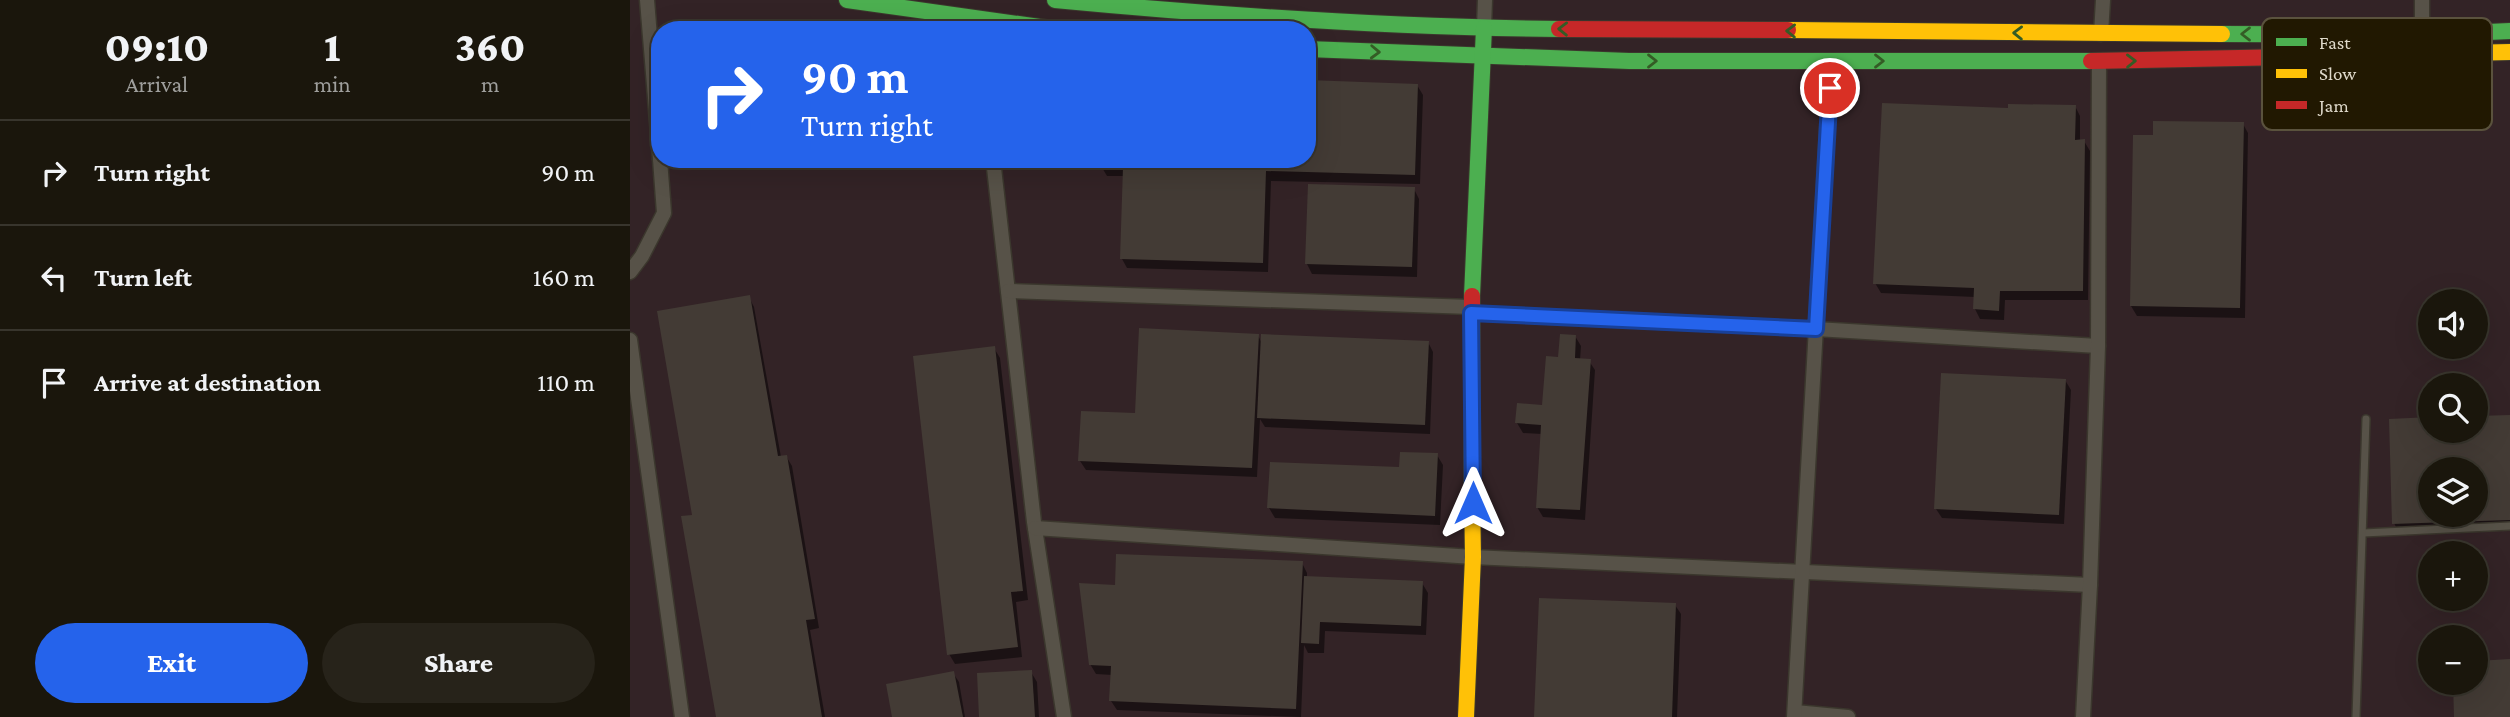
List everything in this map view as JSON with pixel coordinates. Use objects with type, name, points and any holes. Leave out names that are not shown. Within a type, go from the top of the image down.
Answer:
[{"type":"main road","points":[[848,0],[962,21]]},
{"type":"main road","points":[[1058,0],[1217,15],[1484,28],[2262,35]]},
{"type":"main road","points":[[1466,717],[1473,557],[1471,310],[1484,28]]},
{"type":"main road","points":[[2492,32],[2510,31]]},
{"type":"main road","points":[[1316,49],[1629,61],[2099,61],[2262,57]]},
{"type":"main road","points":[[2492,52],[2510,52]]},
{"type":"street","points":[[648,0],[651,40]]},
{"type":"street","points":[[1484,28],[1485,0]]},
{"type":"street","points":[[2101,34],[2103,0]]},
{"type":"street","points":[[2421,18],[2422,0]]},
{"type":"street","points":[[1831,61],[1795,715],[1848,717]]},
{"type":"street","points":[[2083,717],[2091,585],[2098,346],[2099,61]]},
{"type":"street","points":[[630,272],[642,256],[664,213],[661,168]]},
{"type":"street","points":[[994,168],[1035,528],[1064,717]]},
{"type":"street","points":[[1007,291],[1471,310],[2098,346]]},
{"type":"street","points":[[630,340],[682,717]]},
{"type":"street","points":[[1035,528],[1473,557],[2091,585]]},
{"type":"lane","points":[[2356,717],[2366,419]]},
{"type":"lane","points":[[2363,533],[2510,526]]},
{"type":"shaded area","points":[[630,0],[2510,0],[2510,717],[630,717]]},
{"type":"building","points":[[1316,80],[1418,84],[1415,175],[1266,171],[1263,263],[1120,259],[1123,168],[1316,168]]},
{"type":"building","points":[[1882,103],[2008,108],[2008,104],[2076,105],[2075,140],[2085,139],[2083,291],[2000,291],[1999,311],[1973,309],[1974,288],[1873,284]]},
{"type":"building","points":[[2153,121],[2244,122],[2240,308],[2130,306],[2133,135],[2153,135]]},
{"type":"building","points":[[1308,184],[1415,187],[1412,267],[1305,264]]},
{"type":"building","points":[[750,295],[778,456],[787,455],[815,619],[806,620],[822,717],[716,717],[681,516],[692,515],[657,311]]},
{"type":"building","points":[[1139,328],[1259,334],[1252,468],[1078,461],[1081,411],[1135,413]]},
{"type":"building","points":[[1261,334],[1429,341],[1425,425],[1257,418]]},
{"type":"building","points":[[1560,334],[1576,335],[1575,358],[1591,359],[1580,510],[1536,508],[1541,425],[1515,423],[1517,403],[1542,405],[1546,356],[1558,357]]},
{"type":"building","points":[[995,346],[1023,591],[1011,592],[1018,647],[947,655],[913,356]]},
{"type":"building","points":[[1941,373],[2066,379],[2059,515],[1934,509]]},
{"type":"building","points":[[2510,415],[2510,520],[2488,521],[2488,457],[2418,457],[2418,523],[2392,524],[2389,419],[2418,418],[2418,443],[2488,443],[2488,416]]},
{"type":"building","points":[[1400,452],[1438,453],[1435,516],[1267,508],[1270,462],[1399,467]]},
{"type":"building","points":[[1116,554],[1303,561],[1296,709],[1109,701],[1111,666],[1089,665],[1079,583],[1115,585]]},
{"type":"building","points":[[1304,576],[1423,581],[1421,626],[1320,622],[1319,644],[1301,643]]},
{"type":"building","points":[[1539,598],[1676,603],[1672,717],[1534,717]]},
{"type":"building","points":[[2510,659],[2510,717],[2454,717],[2453,695],[2488,695],[2488,660]]},
{"type":"building","points":[[1032,670],[1035,717],[979,717],[977,673]]},
{"type":"building","points":[[954,671],[963,717],[892,717],[886,684]]},
{"type":"traffic: fast","points":[[847,0],[997,21]]},
{"type":"traffic: fast","points":[[1055,0],[1307,20],[1559,29]]},
{"type":"traffic: fast","points":[[1472,296],[1484,28]]},
{"type":"traffic: fast","points":[[2492,32],[2510,31]]},
{"type":"traffic: fast","points":[[2222,34],[2262,34]]},
{"type":"traffic: fast","points":[[1316,49],[1629,61],[2091,61]]},
{"type":"traffic: slow","points":[[1788,30],[2222,34]]},
{"type":"traffic: slow","points":[[2492,52],[2510,52]]},
{"type":"traffic: slow","points":[[1466,717],[1473,557],[1472,493]]},
{"type":"traffic: jam","points":[[1559,29],[1788,30]]},
{"type":"traffic: jam","points":[[2091,61],[2262,57]]},
{"type":"traffic: jam","points":[[1472,296],[1472,493]]},
{"type":"route","points":[[1473,503],[1471,313],[1816,329],[1830,88]]}]
